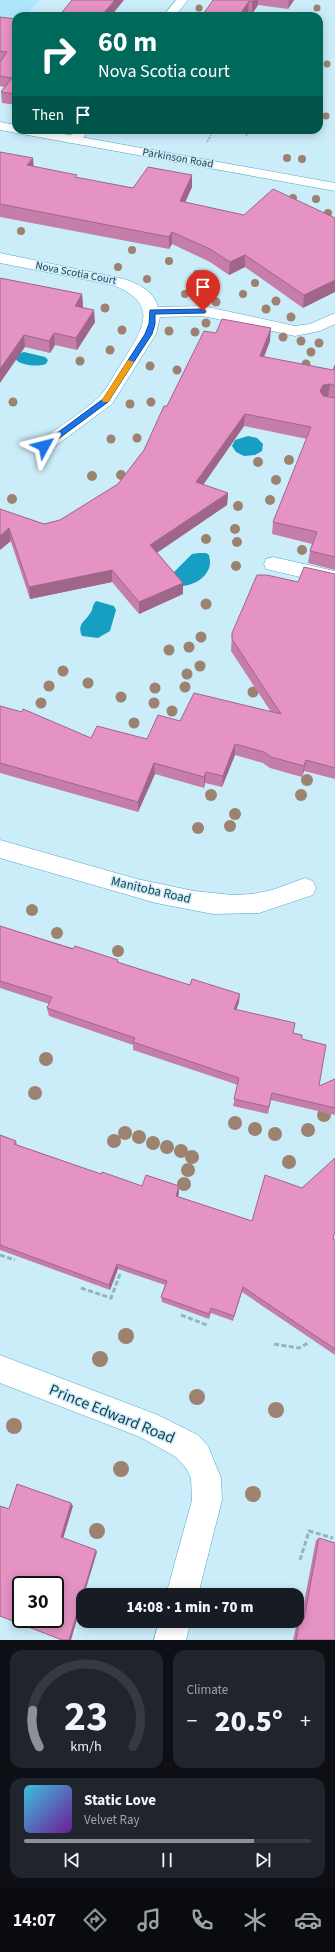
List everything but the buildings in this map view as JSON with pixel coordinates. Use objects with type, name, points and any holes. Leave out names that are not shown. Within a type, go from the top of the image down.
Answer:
[{"type":"street","points":[[173,12],[182,0]]},
{"type":"street","points":[[0,126],[12,128]]},
{"type":"street","name":"Parkinson Road","points":[[66,134],[78,135],[335,187]]},
{"type":"street","name":"Nova Scotia Court","points":[[0,258],[122,282],[141,293],[148,301],[152,312]]},
{"type":"street","points":[[44,446],[106,400],[148,334],[152,324],[152,312],[203,311],[295,331],[314,328],[335,318]]},
{"type":"street","points":[[273,564],[335,578]]},
{"type":"street","name":"Manitoba Road","points":[[0,849],[130,887],[170,897],[195,901],[235,905],[254,904],[304,888]]},
{"type":"street","name":"Prince Edward Road","points":[[0,1370],[148,1425],[187,1446],[197,1458],[206,1478],[207,1500],[184,1588]]},
{"type":"street","points":[[170,1640],[173,1628]]},
{"type":"path","points":[[0,1255],[16,1260]]},
{"type":"path","points":[[81,1288],[111,1298],[120,1274]]},
{"type":"path","points":[[181,1315],[207,1325]]},
{"type":"path","points":[[274,1344],[299,1348],[310,1342]]},
{"type":"path","points":[[300,1560],[308,1531],[333,1538]]},
{"type":"shaded area","points":[[0,0],[40,0],[29,12],[12,12],[12,30],[0,43]]},
{"type":"water","points":[[24,352],[45,357],[48,360],[46,364],[33,366],[21,363],[14,358],[17,354]]},
{"type":"water","points":[[248,436],[257,438],[263,444],[262,451],[255,455],[244,456],[236,452],[232,446],[235,440]]},
{"type":"water","points":[[206,553],[209,555],[210,562],[207,572],[195,583],[179,586],[173,573],[192,554]]},
{"type":"water","points":[[96,601],[114,606],[116,610],[110,631],[98,638],[82,636],[80,628],[81,625],[90,614]]},
{"type":"slow traffic","points":[[106,400],[131,362]]},
{"type":"route","points":[[44,446],[106,400],[148,334],[152,324],[152,312],[203,311]]}]
